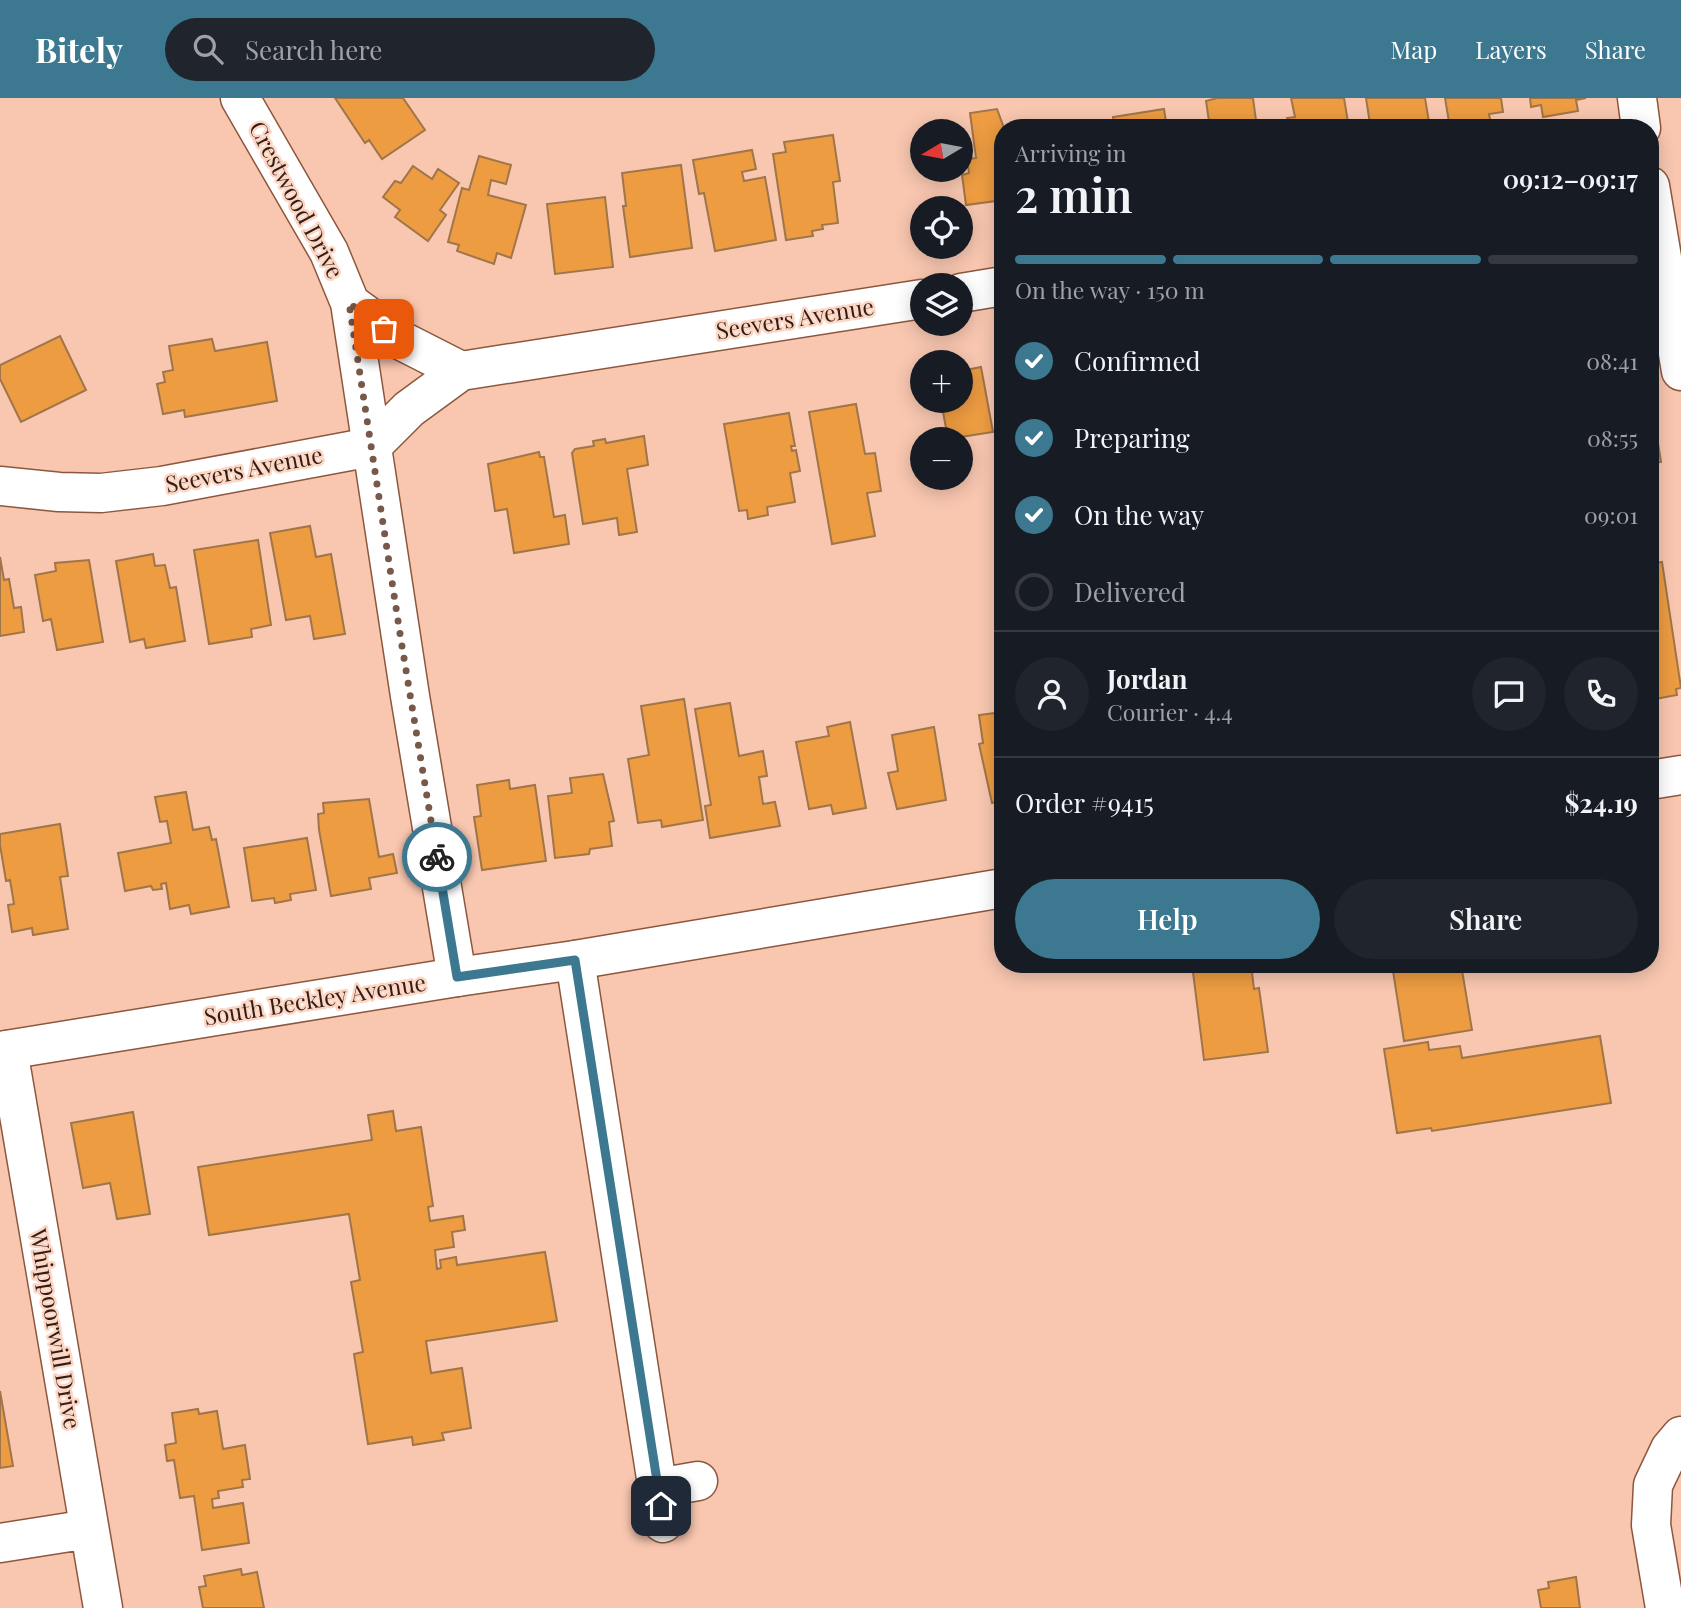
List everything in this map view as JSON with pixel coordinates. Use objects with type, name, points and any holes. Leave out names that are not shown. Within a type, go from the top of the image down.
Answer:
[{"type":"street","name":"Crestwood Drive","points":[[240,98],[329,252],[349,303],[457,977]]},
{"type":"street","points":[[1637,98],[1640,119]]},
{"type":"street","points":[[1659,185],[1681,181]]},
{"type":"street","points":[[1659,240],[1681,371]]},
{"type":"street","points":[[973,291],[994,288]]},
{"type":"street","name":"Seevers Avenue","points":[[0,486],[101,494],[162,486],[371,447],[409,409],[461,371],[910,301]]},
{"type":"street","name":"Crestwood Drive","points":[[349,303],[402,341],[461,371]]},
{"type":"street","points":[[1659,779],[1681,775]]},
{"type":"street","name":"South Beckley Avenue","points":[[4,1050],[575,960],[994,890]]},
{"type":"street","points":[[575,960],[661,1506],[698,1481]]},
{"type":"street","name":"Whippoorwill Drive","points":[[4,1050],[103,1608]]},
{"type":"street","points":[[1665,1608],[1651,1525],[1653,1485],[1670,1449],[1681,1436]]},
{"type":"street","points":[[0,1544],[89,1529]]},
{"type":"building","points":[[335,98],[403,98],[425,130],[382,159],[369,140],[365,143]]},
{"type":"building","points":[[1217,98],[1253,98],[1256,119],[1209,119],[1206,101]]},
{"type":"building","points":[[1291,98],[1344,98],[1348,119],[1287,118],[1295,117]]},
{"type":"building","points":[[1366,98],[1425,98],[1428,119],[1369,119]]},
{"type":"building","points":[[1445,98],[1501,98],[1503,112],[1489,114],[1490,119],[1448,119]]},
{"type":"building","points":[[1530,98],[1586,98],[1576,100],[1578,111],[1543,117],[1541,105],[1531,107]]},
{"type":"building","points":[[997,109],[1001,119],[994,119],[994,201],[973,204],[973,196],[965,196],[963,182],[973,182],[973,158],[976,158],[973,119],[970,113]]},
{"type":"building","points":[[1164,109],[1166,119],[1113,119]]},
{"type":"building","points":[[833,135],[840,181],[833,182],[838,223],[822,225],[823,229],[812,231],[813,236],[786,240],[773,154],[786,152],[784,142]]},
{"type":"building","points":[[752,150],[756,169],[742,172],[744,181],[765,177],[776,240],[715,251],[704,193],[699,194],[693,160]]},
{"type":"building","points":[[479,156],[511,165],[506,184],[491,180],[488,195],[526,205],[511,258],[497,253],[494,264],[457,251],[459,245],[448,242],[462,188],[469,190]]},
{"type":"building","points":[[681,165],[692,248],[630,257],[623,206],[626,206],[622,173]]},
{"type":"building","points":[[413,166],[432,179],[438,169],[459,183],[440,210],[446,215],[428,241],[395,217],[400,210],[383,197],[395,181],[401,183]]},
{"type":"building","points":[[605,197],[613,267],[555,274],[547,204]]},
{"type":"building","points":[[60,336],[86,390],[21,422],[0,379],[0,365]]},
{"type":"building","points":[[212,339],[215,351],[267,342],[277,401],[185,417],[184,410],[163,414],[157,384],[165,382],[163,372],[173,370],[169,346]]},
{"type":"building","points":[[981,367],[993,432],[973,435],[973,427],[946,427],[943,413],[973,413],[973,369]]},
{"type":"building","points":[[856,404],[865,454],[875,453],[881,491],[867,493],[875,536],[832,544],[809,412]]},
{"type":"building","points":[[789,413],[795,446],[791,446],[792,451],[796,450],[800,471],[790,473],[795,502],[767,507],[768,515],[748,519],[747,510],[739,511],[724,424]]},
{"type":"building","points":[[644,436],[648,465],[627,469],[637,532],[619,535],[617,518],[583,524],[572,453],[575,449],[594,446],[593,441],[605,439],[606,443]]},
{"type":"building","points":[[539,452],[540,457],[544,457],[554,517],[565,515],[569,544],[514,553],[507,509],[495,511],[488,464]]},
{"type":"building","points":[[310,526],[316,557],[331,554],[345,634],[314,639],[310,616],[286,620],[270,533]]},
{"type":"building","points":[[258,540],[271,625],[251,629],[252,637],[209,644],[194,550]]},
{"type":"building","points":[[153,554],[155,566],[165,565],[170,588],[176,587],[185,641],[146,648],[144,639],[130,642],[116,561]]},
{"type":"building","points":[[0,557],[4,580],[9,579],[14,608],[21,607],[24,632],[0,636]]},
{"type":"building","points":[[89,560],[103,642],[57,650],[51,619],[43,621],[35,575],[56,571],[55,563]]},
{"type":"building","points":[[1659,562],[1662,562],[1681,688],[1676,689],[1677,695],[1659,698]]},
{"type":"building","points":[[684,699],[703,820],[662,827],[661,820],[638,823],[628,759],[649,755],[641,706]]},
{"type":"building","points":[[730,703],[739,756],[763,751],[767,776],[759,777],[763,804],[775,802],[780,826],[710,838],[705,806],[711,805],[695,709]]},
{"type":"building","points":[[994,713],[992,803],[979,744],[983,743],[979,715]]},
{"type":"building","points":[[850,722],[866,808],[833,814],[831,805],[809,809],[796,742],[829,736],[827,727]]},
{"type":"building","points":[[934,727],[946,800],[897,809],[888,773],[898,771],[892,735]]},
{"type":"building","points":[[603,774],[614,821],[609,822],[612,846],[590,849],[589,854],[555,858],[548,796],[572,793],[570,778]]},
{"type":"building","points":[[509,780],[510,789],[535,785],[546,861],[482,870],[474,817],[481,816],[477,785]]},
{"type":"building","points":[[186,792],[193,830],[209,827],[212,840],[216,839],[229,907],[191,914],[189,905],[170,909],[166,883],[161,884],[162,889],[153,890],[151,886],[125,891],[118,853],[171,843],[167,821],[160,822],[155,797]]},
{"type":"building","points":[[369,799],[379,857],[393,854],[397,873],[369,878],[371,889],[331,896],[318,814],[324,813],[323,803]]},
{"type":"building","points":[[60,824],[68,876],[60,877],[68,929],[33,935],[32,928],[12,932],[8,905],[14,904],[10,880],[6,881],[0,834]]},
{"type":"building","points":[[307,838],[316,890],[290,894],[291,900],[275,903],[274,898],[252,901],[244,848]]},
{"type":"building","points":[[1193,973],[1252,973],[1254,989],[1259,988],[1268,1052],[1204,1060]]},
{"type":"building","points":[[1393,973],[1462,973],[1472,1030],[1404,1041]]},
{"type":"building","points":[[1600,1036],[1611,1103],[1432,1131],[1431,1128],[1397,1133],[1384,1049],[1428,1042],[1429,1050],[1460,1046],[1462,1058]]},
{"type":"building","points":[[393,1111],[396,1131],[421,1127],[433,1206],[428,1207],[430,1221],[463,1216],[465,1230],[452,1232],[454,1247],[435,1250],[437,1269],[441,1268],[440,1260],[456,1257],[457,1265],[545,1252],[557,1321],[426,1341],[431,1373],[462,1368],[471,1428],[442,1433],[444,1440],[413,1445],[412,1437],[368,1444],[354,1354],[363,1352],[351,1282],[360,1280],[349,1214],[209,1235],[198,1167],[372,1140],[368,1115]]},
{"type":"building","points":[[133,1112],[150,1214],[117,1219],[110,1183],[83,1188],[71,1123]]},
{"type":"building","points":[[0,1391],[13,1466],[0,1468]]},
{"type":"building","points":[[198,1409],[199,1414],[217,1411],[223,1449],[245,1445],[250,1479],[242,1480],[243,1487],[218,1491],[219,1498],[212,1499],[213,1508],[243,1503],[249,1543],[202,1550],[194,1496],[180,1498],[174,1460],[167,1461],[165,1445],[176,1443],[172,1413]]},
{"type":"building","points":[[241,1569],[242,1575],[257,1572],[264,1608],[203,1608],[199,1587],[206,1586],[204,1576]]},
{"type":"building","points":[[1576,1577],[1580,1608],[1541,1608],[1538,1590],[1549,1588],[1548,1582]]},
{"type":"way so far","points":[[384,329],[349,303],[437,857]]},
{"type":"route","points":[[437,857],[457,977],[575,960],[661,1506]]}]
